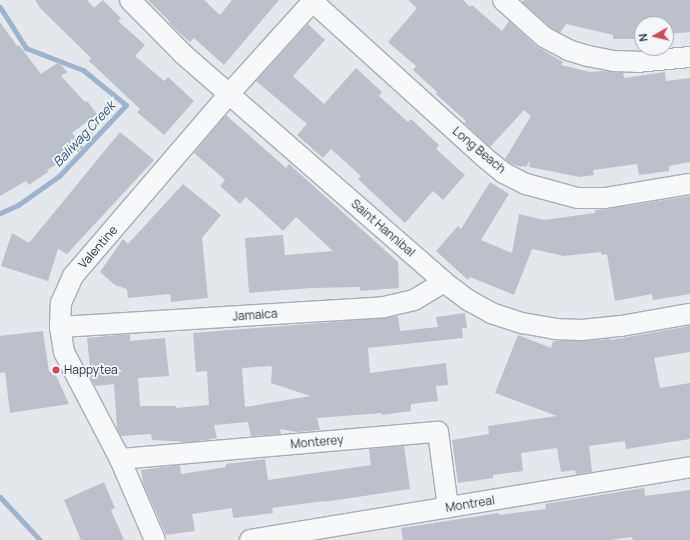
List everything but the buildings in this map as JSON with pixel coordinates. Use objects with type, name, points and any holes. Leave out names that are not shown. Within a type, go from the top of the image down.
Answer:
[{"type":"street","name":"Saint Hannibal","points":[[130,0],[182,54],[444,282],[468,300],[491,313],[522,323],[554,329],[582,330],[621,326],[690,314]]},
{"type":"street","points":[[503,0],[544,37],[568,50],[613,61],[637,62],[690,57]]},
{"type":"street","name":"Valentine","points":[[155,540],[120,459],[64,352],[60,327],[61,302],[73,276],[229,94],[312,1]]},
{"type":"street","name":"Long Beach","points":[[312,1],[484,157],[504,173],[526,184],[559,194],[585,198],[606,198],[690,184]]},
{"type":"street","name":"Jamaica","points":[[60,327],[384,307],[414,300],[444,282]]},
{"type":"street","name":"Monterey","points":[[120,459],[438,432],[448,507]]},
{"type":"street","name":"Montreal","points":[[250,540],[690,467]]},
{"type":"waterway","name":"Baliwag Creek","points":[[0,7],[26,48],[83,70],[126,105],[59,176],[18,205],[0,213]]},
{"type":"waterway","name":"Baliwag Creek","points":[[0,497],[40,540]]},
{"type":"place","name":"Happytea","points":[[56,370]]}]
